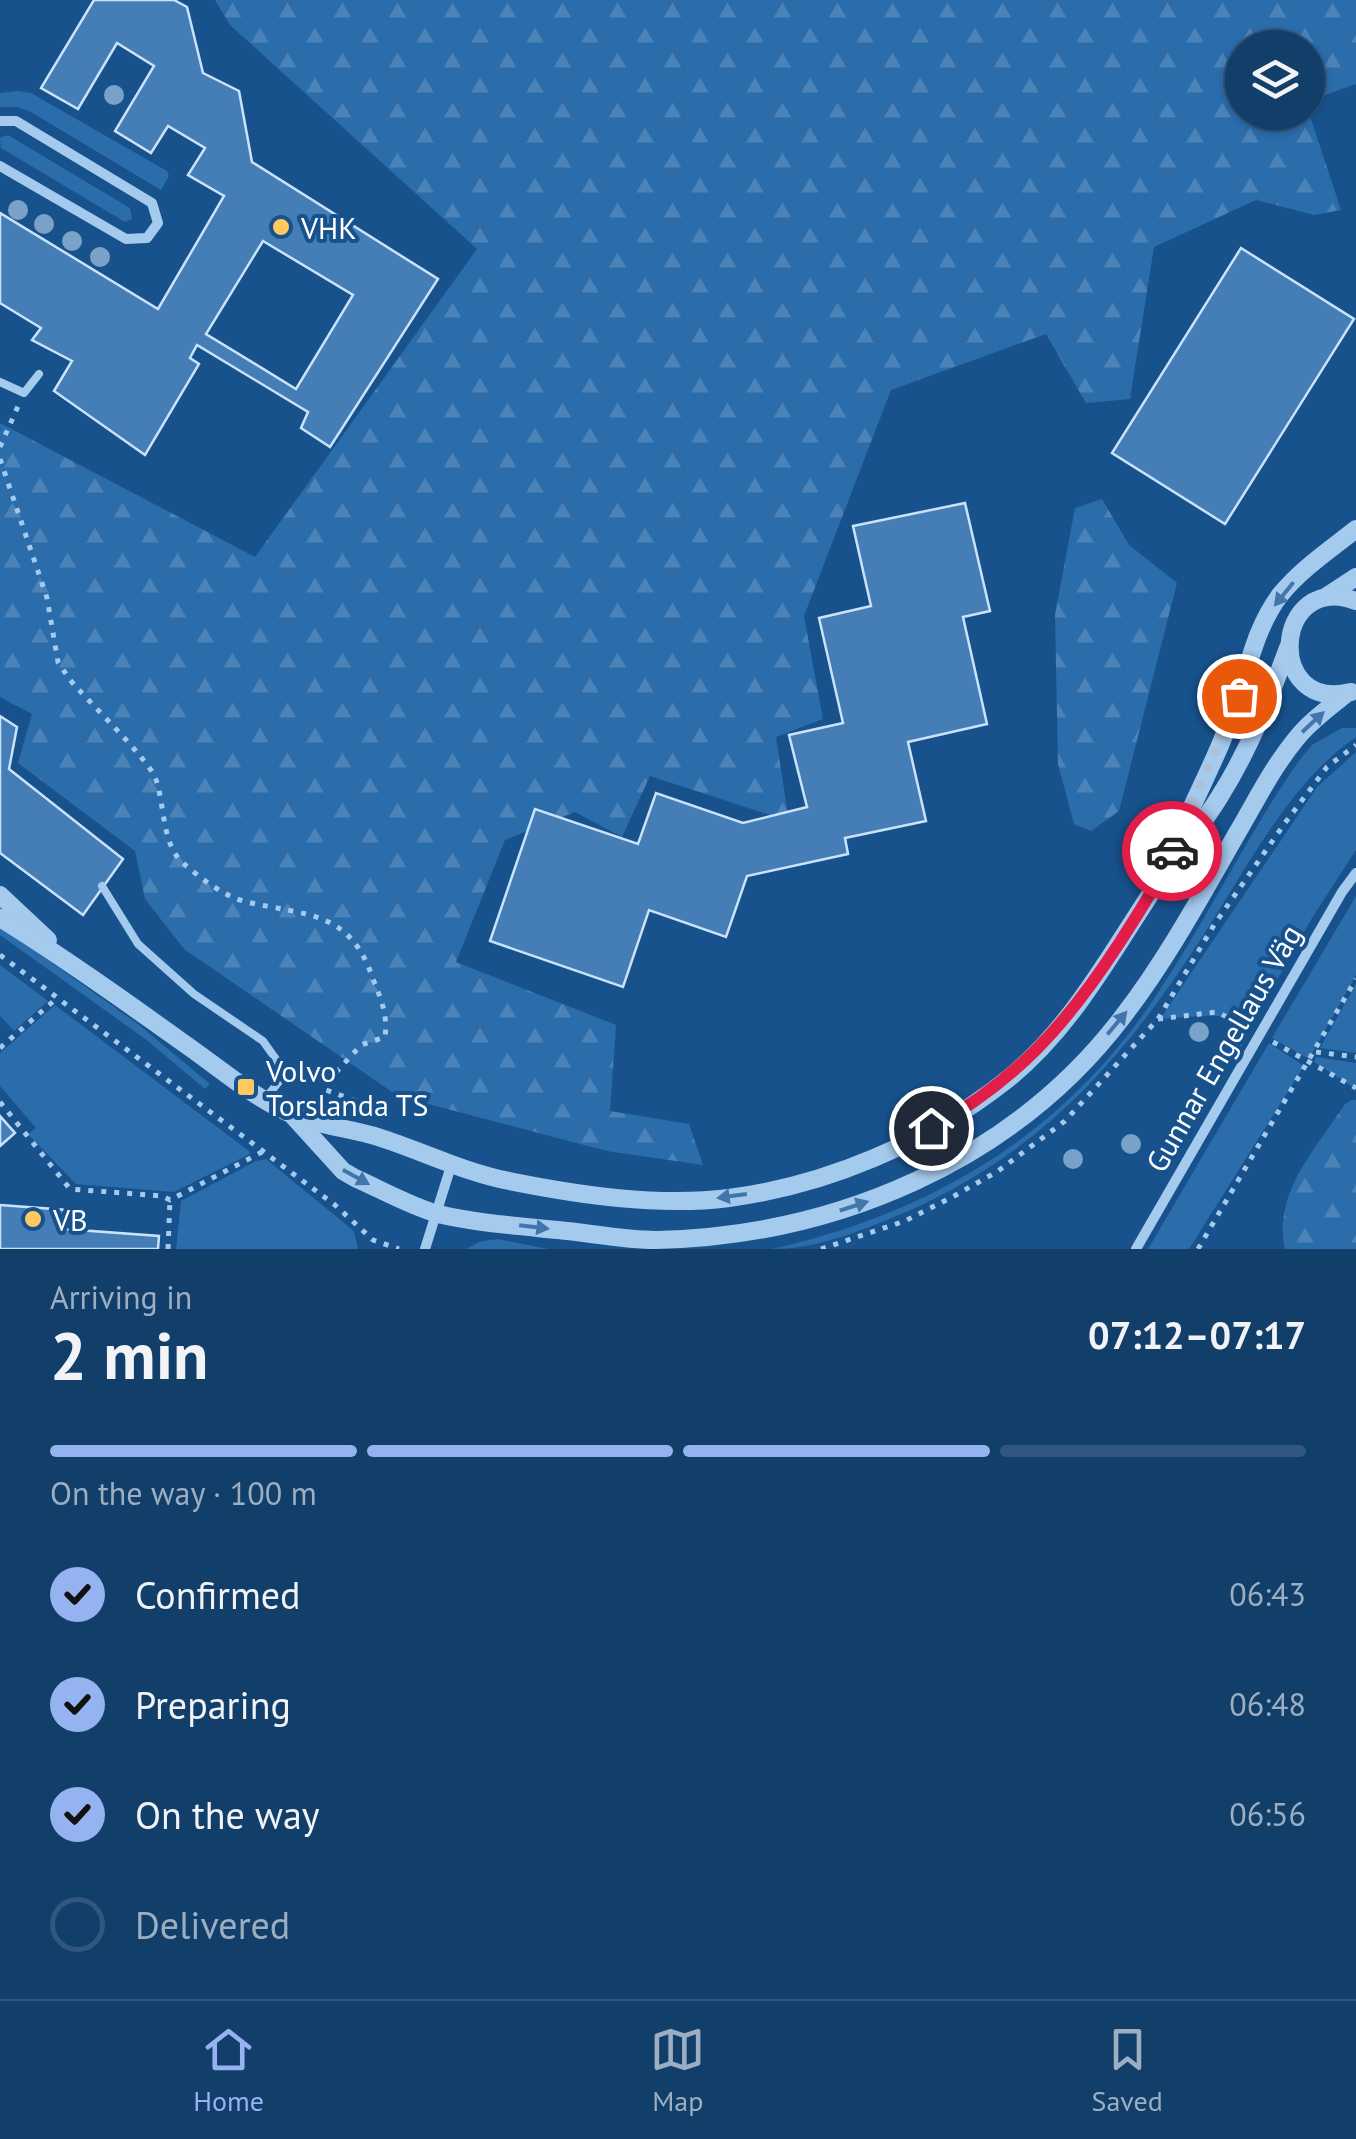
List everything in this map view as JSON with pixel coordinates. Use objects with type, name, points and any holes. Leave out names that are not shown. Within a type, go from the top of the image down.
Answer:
[{"type":"street","points":[[0,120],[16,121],[152,203],[158,223],[147,238],[126,239],[0,166]]},
{"type":"street","points":[[1158,882],[1239,696],[1246,665],[1262,627],[1280,595],[1356,528]]},
{"type":"street","points":[[0,918],[66,958],[292,1115],[378,1137],[451,1166],[562,1190],[684,1200],[728,1198],[798,1184],[860,1164],[960,1112],[1006,1080],[1047,1041],[1085,996],[1158,882],[1220,797],[1265,711],[1296,618],[1356,577]]},
{"type":"street","points":[[1322,600],[1341,597],[1356,601]]},
{"type":"street","points":[[1288,648],[1295,672],[1307,684],[1322,692],[1351,692]]},
{"type":"street","points":[[292,1115],[343,1171],[437,1214],[652,1240],[731,1235],[812,1219],[928,1177],[987,1143],[1034,1107],[1077,1070],[1123,1018],[1200,900],[1296,738],[1351,692]]},
{"type":"street","name":"Gunnar Engellaus Väg","points":[[1136,1249],[1356,873]]},
{"type":"street","points":[[0,896],[66,958]]},
{"type":"street","points":[[424,1249],[451,1166]]},
{"type":"lane","points":[[0,382],[24,393],[39,374]]},
{"type":"lane","points":[[102,886],[138,944],[194,994],[263,1041],[278,1062],[281,1079],[265,1099]]},
{"type":"path","points":[[0,447],[24,393]]},
{"type":"path","points":[[0,458],[47,598],[58,662],[154,774],[179,860],[226,894],[245,902],[328,920],[364,952],[388,1019],[385,1037],[361,1044],[330,1079],[326,1090],[382,1110],[384,1122]]},
{"type":"path","points":[[0,955],[335,1205],[373,1240],[399,1249]]},
{"type":"path","points":[[1198,1249],[1356,979]]},
{"type":"path","points":[[0,1048],[57,998]]},
{"type":"path","points":[[1316,1052],[1356,1057]]},
{"type":"path","points":[[0,1102],[70,1189],[162,1196],[170,1200]]},
{"type":"path","points":[[170,1200],[262,1152]]},
{"type":"path","points":[[168,1249],[170,1200]]},
{"type":"green space","points":[[215,0],[1356,0],[1356,84],[1325,95],[1325,30],[1225,30],[1225,130],[1315,130],[1341,210],[1314,215],[1256,200],[1154,247],[1130,399],[1086,403],[1046,334],[891,390],[804,616],[823,719],[776,737],[788,815],[770,815],[650,776],[622,837],[575,812],[505,840],[456,962],[616,1025],[610,1111],[689,1124],[703,1165],[607,1151],[398,1096],[184,949],[145,899],[135,851],[18,763],[32,714],[0,697],[0,423],[255,557],[477,249],[230,25]]},
{"type":"green space","points":[[0,93],[31,93],[167,171],[169,176],[161,190],[31,112],[0,107]]},
{"type":"green space","points":[[8,135],[130,208],[132,219],[125,222],[1,148],[0,138]]},
{"type":"green space","points":[[1102,499],[1129,545],[1177,583],[1119,811],[1091,831],[1074,824],[1058,764],[1055,615],[1075,508]]},
{"type":"green space","points":[[1342,728],[1356,728],[1356,737],[1332,756],[1290,802],[1139,1027],[1067,1106],[983,1171],[935,1198],[842,1237],[772,1249],[888,1213],[942,1188],[1039,1125],[1083,1086],[1123,1041],[1159,991],[1301,758],[1312,745]]},
{"type":"green space","points":[[1356,752],[1356,850],[1252,1024],[1217,1016],[1160,1019],[1317,787]]},
{"type":"green space","points":[[1356,896],[1356,975],[1309,1059],[1272,1038]]},
{"type":"green space","points":[[0,926],[138,1024],[210,1084],[205,1089],[148,1041],[0,935]]},
{"type":"green space","points":[[0,965],[48,1001],[14,1031],[0,1016]]},
{"type":"green space","points":[[1356,984],[1356,1053],[1320,1048]]},
{"type":"green space","points":[[55,1005],[250,1154],[174,1192],[76,1184],[28,1134],[36,1128],[0,1086],[0,1053]]},
{"type":"green space","points":[[1269,1043],[1304,1066],[1189,1249],[1148,1249]]},
{"type":"green space","points":[[1316,1057],[1356,1063],[1356,1089],[1314,1062]]},
{"type":"green space","points":[[1356,1100],[1356,1249],[1285,1249],[1283,1228],[1291,1190],[1310,1155],[1345,1104]]},
{"type":"green space","points":[[266,1159],[354,1231],[358,1249],[176,1249],[181,1201]]},
{"type":"green space","points":[[498,1239],[548,1249],[466,1249]]},
{"type":"building","name":"VHK","points":[[94,0],[174,0],[187,7],[203,73],[239,91],[252,162],[438,279],[330,447],[301,428],[308,412],[197,345],[190,358],[199,364],[145,455],[54,391],[72,361],[32,340],[41,328],[0,303],[0,213],[158,309],[224,196],[188,175],[205,148],[168,126],[151,153],[115,131],[154,66],[117,43],[78,109],[41,88]],"holes":[[[263,241],[353,295],[296,389],[206,334]]]},
{"type":"building","points":[[1241,248],[1354,319],[1225,524],[1112,453]]},
{"type":"building","points":[[965,503],[990,611],[963,617],[987,724],[908,742],[926,821],[845,838],[848,854],[747,876],[726,937],[649,910],[623,987],[490,941],[535,809],[638,844],[656,793],[743,823],[807,807],[789,735],[843,723],[819,618],[871,606],[853,526]]},
{"type":"building","points":[[0,716],[17,727],[9,769],[123,859],[83,915],[0,853]]},
{"type":"building","points":[[321,1066],[329,1073],[321,1081],[314,1074]]},
{"type":"building","points":[[0,1116],[15,1133],[0,1146]]},
{"type":"building","name":"VB","points":[[0,1205],[67,1210],[65,1229],[159,1236],[158,1249],[0,1249]]},
{"type":"way so far","points":[[1172,851],[1239,696]]},
{"type":"place","name":"VHK","points":[[281,227]]},
{"type":"place","name":"Volvo Torslanda TS","points":[[246,1087]]},
{"type":"place","name":"VB","points":[[33,1219]]},
{"type":"route","points":[[931,1128],[1006,1080],[1047,1041],[1085,996],[1158,882],[1172,851]]}]
